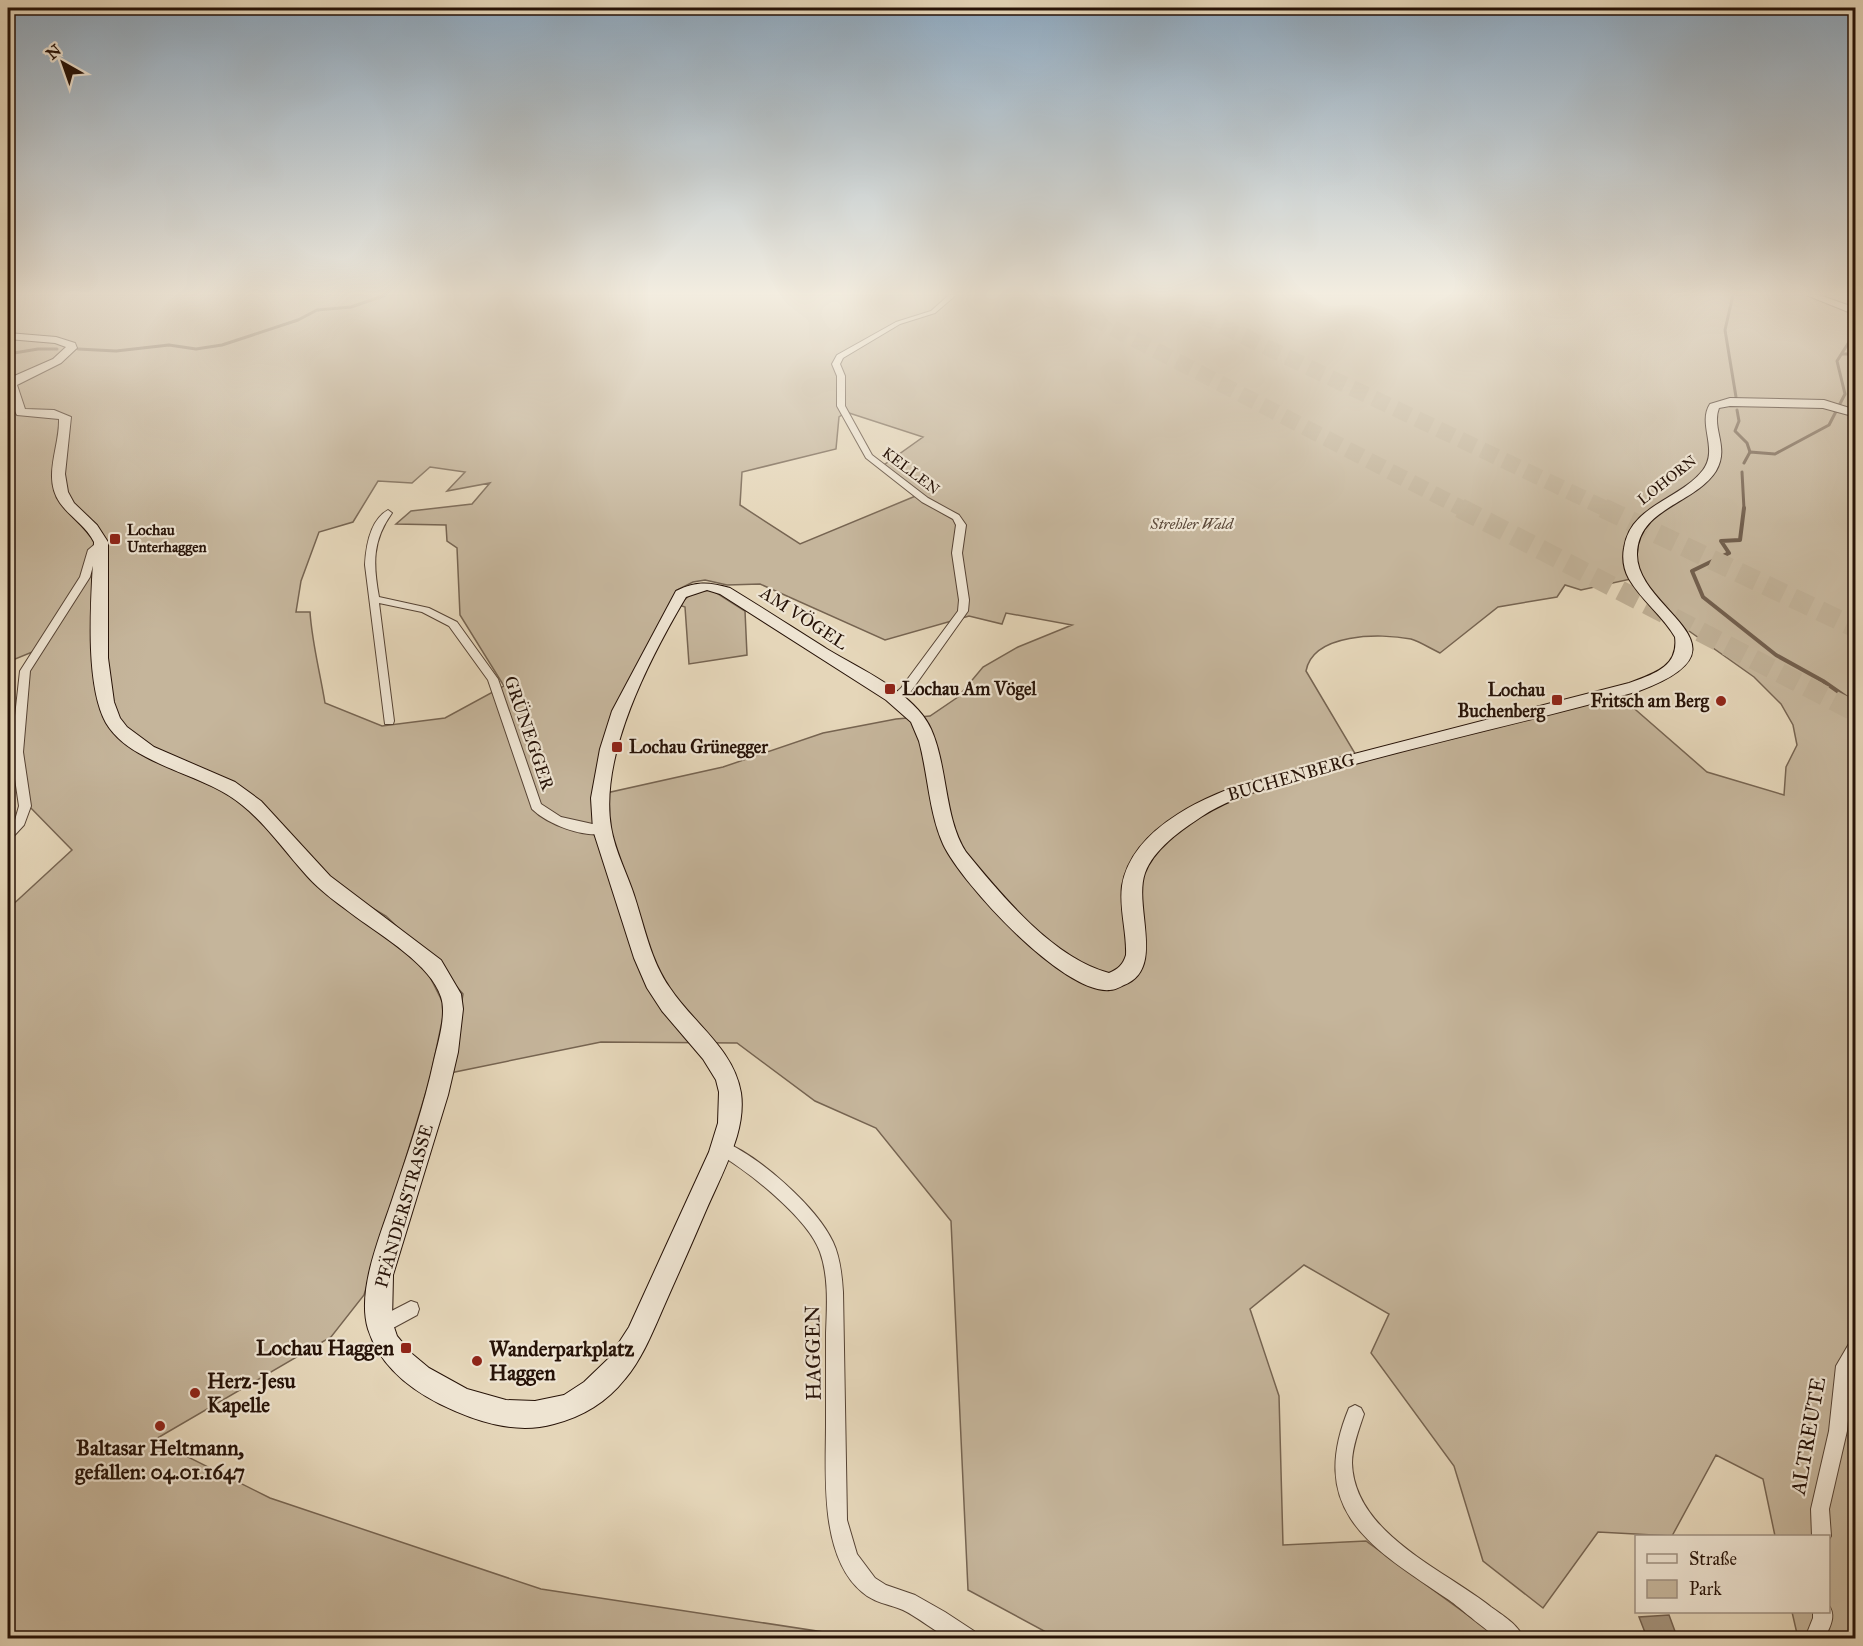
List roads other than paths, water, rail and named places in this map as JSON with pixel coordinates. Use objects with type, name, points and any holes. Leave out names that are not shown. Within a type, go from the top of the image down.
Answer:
[{"type":"street","points":[[8,835],[20,822],[25,806],[17,752],[26,671],[86,577],[93,550],[101,542],[95,529],[66,501],[60,491],[58,480],[65,417],[21,412],[15,400],[11,384],[16,379],[32,372]]},
{"type":"street","name":"KELLEN","points":[[839,372],[841,406],[864,449],[898,481],[925,500],[956,517],[961,525],[957,553],[964,600],[963,611],[905,690],[894,699]]},
{"type":"street","name":"LOHORN","points":[[1635,578],[1630,562],[1629,545],[1635,528],[1710,470],[1718,443],[1710,417],[1714,406],[1730,402],[1836,407],[1856,414]]},
{"type":"street","points":[[388,513],[373,534],[369,572],[389,720]]},
{"type":"street","name":"PFÄNDERSTRASSE","points":[[101,542],[101,669],[107,705],[122,733],[182,767],[230,787],[258,807],[320,878],[434,966],[451,994],[452,1020],[437,1095],[381,1275],[380,1326],[395,1354],[426,1382],[473,1404],[507,1414],[525,1415],[556,1411],[577,1402],[602,1385],[632,1347],[671,1266],[722,1148],[731,1106],[724,1074],[708,1049],[661,994],[648,969],[602,830],[600,798],[608,749],[620,711],[678,598],[688,590]]},
{"type":"street","name":"BUCHENBERG","points":[[939,792],[949,835],[956,850],[1023,928],[1047,951],[1073,968],[1101,981],[1114,981],[1131,970],[1137,958],[1130,892],[1142,858],[1165,834],[1212,801],[1238,791],[1357,757],[1633,687],[1671,669],[1682,656],[1685,648],[1683,637],[1635,578]]},
{"type":"street","name":"AM VÖGEL","points":[[688,590],[707,586],[725,591],[894,699],[922,724],[939,792]]},
{"type":"street","name":"GRÜNEGGER","points":[[374,599],[431,611],[445,617],[453,624],[493,679],[536,806],[545,814],[560,821],[581,828],[602,830]]},
{"type":"street","name":"HAGGEN","points":[[722,1148],[747,1163],[811,1222],[821,1235],[827,1249],[834,1293],[838,1520],[841,1538],[853,1566],[859,1576],[879,1592],[905,1600],[967,1638]]},
{"type":"street","points":[[380,1326],[411,1310]]},
{"type":"street","name":"ALTREUTE","points":[[1821,1535],[1820,1509],[1838,1431],[1845,1366],[1856,1348]]},
{"type":"street","points":[[1355,1414],[1346,1446],[1344,1469],[1350,1496],[1362,1518],[1391,1550],[1479,1610],[1513,1638]]},
{"type":"street","points":[[1815,1638],[1823,1615]]},
{"type":"waterway","points":[[1732,372],[1736,397]]},
{"type":"waterway","points":[[1750,452],[1775,454],[1829,425],[1845,394],[1840,372]]},
{"type":"waterway","points":[[1737,410],[1739,421],[1735,431],[1747,443],[1750,452]]},
{"type":"waterway","points":[[1744,463],[1750,452]]},
{"type":"waterway","points":[[1742,472],[1744,508]]},
{"type":"waterway","points":[[1744,508],[1740,540],[1721,541],[1729,553],[1692,571],[1703,597],[1776,655],[1823,681],[1856,704]]},
{"type":"tunnel","points":[[1198,372],[1463,509]]},
{"type":"tunnel","points":[[1318,372],[1606,509]]},
{"type":"tunnel","points":[[1460,508],[1856,712]]},
{"type":"tunnel","points":[[1603,508],[1856,628]]},
{"type":"place","name":"Lochau Unterhaggen","points":[[115,539]]},
{"type":"place","name":"Lochau Am Vögel","points":[[890,689]]},
{"type":"place","name":"Lochau Buchenberg","points":[[1557,700]]},
{"type":"place","name":"Fritsch am Berg","points":[[1721,701]]},
{"type":"place","name":"Lochau Grünegger","points":[[617,747]]},
{"type":"place","name":"Lochau Haggen","points":[[406,1348]]},
{"type":"place","name":"Wanderparkplatz Haggen","points":[[477,1361]]},
{"type":"place","name":"Herz-Jesu Kapelle","points":[[195,1393]]},
{"type":"place","name":"Baltasar Heltmann, gefallen: 04.01.1647","points":[[160,1426]]},
{"type":"park label","name":"Strehler Wald","points":[[1192,524]]}]
